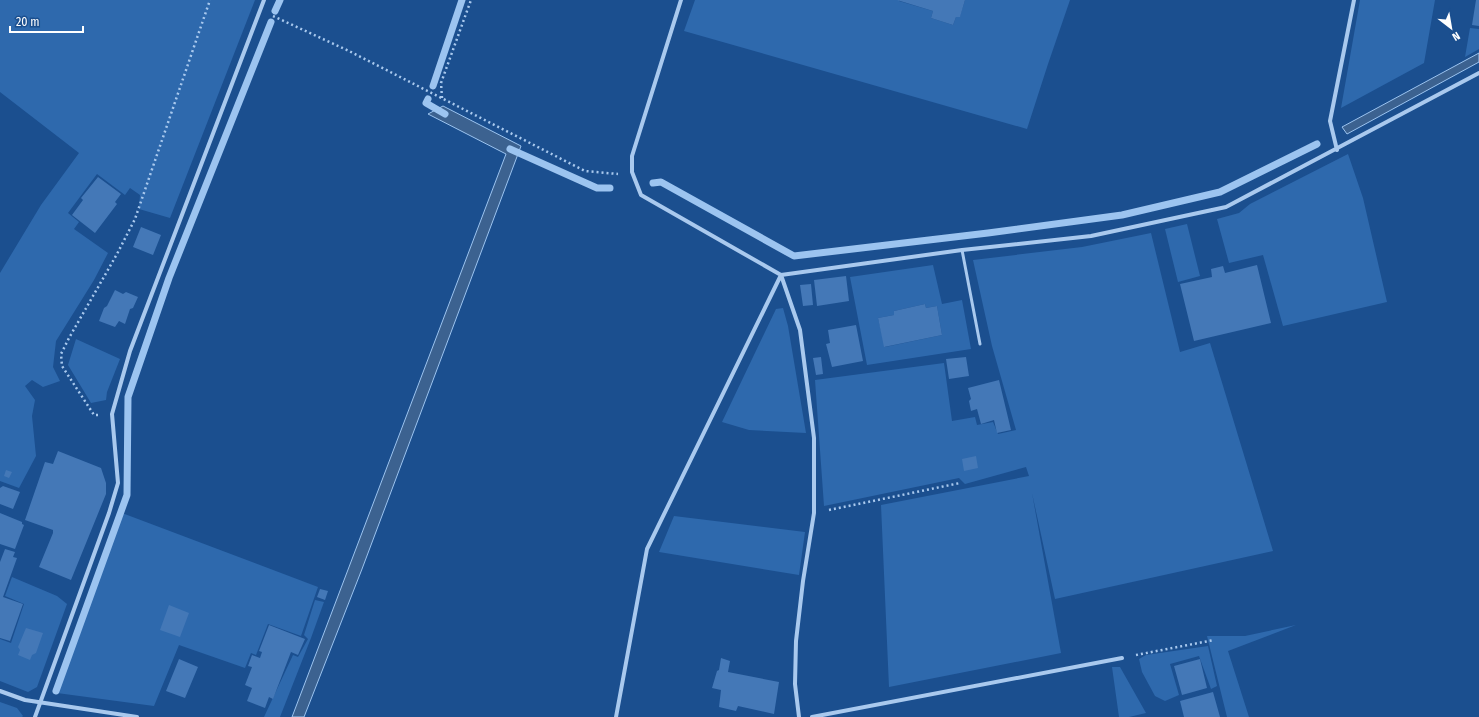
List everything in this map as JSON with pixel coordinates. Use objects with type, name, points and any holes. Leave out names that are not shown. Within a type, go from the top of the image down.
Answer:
[{"type":"street","points":[[35,717],[109,513],[118,483],[112,414],[130,351],[264,0]]},
{"type":"street","points":[[681,0],[632,156],[632,172],[641,195],[781,275],[962,250],[1091,236],[1226,207],[1337,150],[1479,73]]},
{"type":"street","points":[[1337,150],[1330,121],[1354,0]]},
{"type":"street","points":[[781,275],[800,330],[814,438],[814,513],[803,581],[796,641],[795,684],[799,717]]},
{"type":"street","points":[[616,717],[648,549],[781,275]]},
{"type":"street","points":[[812,717],[1122,658]]},
{"type":"street","points":[[0,691],[25,700],[137,717]]},
{"type":"lane","points":[[962,250],[980,344]]},
{"type":"path","points":[[112,414],[94,415],[62,366],[61,354],[135,219],[210,0]]},
{"type":"path","points":[[442,98],[441,82],[470,0]]},
{"type":"path","points":[[260,10],[349,51],[585,171],[624,174],[632,172]]},
{"type":"path","points":[[814,513],[960,484]]},
{"type":"path","points":[[1122,658],[1214,640]]},
{"type":"shaded area","points":[[0,0],[255,0],[170,218],[139,209],[140,195],[130,188],[125,195],[97,174],[68,213],[79,222],[74,229],[108,253],[94,280],[56,341],[53,367],[60,381],[43,387],[32,380],[25,386],[35,400],[32,416],[36,456],[19,488],[0,481],[0,273],[41,205],[79,153],[0,92]]},
{"type":"shaded area","points":[[695,0],[899,0],[933,11],[931,18],[953,25],[956,17],[960,16],[965,0],[1070,0],[1027,129],[684,31]]},
{"type":"shaded area","points":[[1360,0],[1435,0],[1424,63],[1341,108]]},
{"type":"shaded area","points":[[1470,28],[1479,29],[1479,49],[1465,57]]},
{"type":"shaded area","points":[[1479,53],[1479,62],[1347,134],[1342,127]]},
{"type":"shaded area","points":[[443,106],[521,146],[362,569],[304,717],[292,717],[506,154],[428,114]]},
{"type":"shaded area","points":[[1348,154],[1363,198],[1387,302],[1283,326],[1263,255],[1229,263],[1217,219],[1239,213],[1250,204]]},
{"type":"shaded area","points":[[1187,224],[1200,276],[1178,282],[1165,229]]},
{"type":"shaded area","points":[[1151,233],[1180,352],[1210,343],[1273,551],[1055,599],[1032,493],[1061,653],[889,687],[881,505],[1029,476],[1026,467],[965,484],[959,478],[824,506],[815,380],[944,363],[952,421],[975,417],[977,425],[993,422],[998,434],[1016,430],[992,346],[973,260],[1082,247]]},
{"type":"shaded area","points":[[933,265],[942,304],[962,300],[971,349],[867,365],[850,277]],"holes":[[[925,304],[926,308],[937,306],[942,335],[885,347],[878,318],[894,315],[894,311]]]},
{"type":"shaded area","points":[[783,308],[788,326],[806,433],[749,430],[722,422],[776,309]]},
{"type":"shaded area","points":[[76,339],[120,359],[107,392],[106,400],[91,403],[68,365]]},
{"type":"shaded area","points":[[122,513],[318,587],[301,636],[268,624],[256,655],[251,653],[245,668],[179,645],[154,706],[57,693]]},
{"type":"shaded area","points":[[674,516],[805,532],[799,575],[659,552]]},
{"type":"shaded area","points":[[12,577],[57,596],[67,604],[37,687],[28,692],[0,681],[0,639],[11,643],[24,604],[5,596]]},
{"type":"shaded area","points":[[315,600],[324,602],[280,717],[264,717],[293,655],[298,657],[308,639],[304,635]]},
{"type":"shaded area","points":[[1296,625],[1228,651],[1249,717],[1227,717],[1207,636],[1245,636]]},
{"type":"shaded area","points":[[1208,646],[1217,686],[1211,689],[1199,656],[1170,664],[1179,695],[1165,701],[1155,696],[1142,672],[1139,659],[1146,655]]},
{"type":"shaded area","points":[[1112,667],[1120,667],[1146,713],[1129,717],[1119,717]]},
{"type":"shaded area","points":[[0,702],[17,708],[23,716],[0,717]]},
{"type":"building","points":[[897,0],[965,0],[960,17],[956,17],[953,25],[931,18],[933,11]]},
{"type":"building","points":[[1476,0],[1479,0],[1479,26],[1472,25]]},
{"type":"building","points":[[98,177],[121,194],[115,202],[117,204],[95,233],[72,215],[83,200],[81,198]]},
{"type":"building","points":[[141,227],[161,235],[153,255],[133,247]]},
{"type":"building","points":[[1257,265],[1271,323],[1194,341],[1180,284],[1212,277],[1211,269],[1223,266],[1225,273]]},
{"type":"building","points":[[846,276],[849,301],[817,306],[814,280]]},
{"type":"building","points":[[811,284],[813,305],[803,306],[800,285]]},
{"type":"building","points":[[115,290],[123,294],[126,292],[138,297],[133,308],[130,309],[125,324],[119,321],[115,327],[99,321],[104,308],[107,306]]},
{"type":"building","points":[[925,304],[926,308],[937,306],[942,335],[884,347],[878,318],[894,315],[894,311]]},
{"type":"building","points":[[856,325],[863,361],[832,367],[826,344],[830,343],[828,330]]},
{"type":"building","points":[[821,357],[823,374],[816,375],[813,358]]},
{"type":"building","points":[[966,357],[969,376],[949,379],[946,359]]},
{"type":"building","points":[[999,380],[1011,430],[997,433],[994,420],[981,424],[977,409],[971,411],[969,401],[971,399],[968,388]]},
{"type":"building","points":[[58,451],[101,468],[106,483],[106,494],[71,580],[39,567],[53,530],[25,520],[45,462],[53,464]]},
{"type":"building","points":[[976,456],[978,468],[964,471],[962,459]]},
{"type":"building","points":[[6,470],[12,472],[9,478],[4,476]]},
{"type":"building","points":[[3,486],[20,492],[13,509],[0,504],[0,488]]},
{"type":"building","points":[[0,513],[22,522],[24,525],[15,549],[0,544]]},
{"type":"building","points":[[5,549],[15,552],[13,557],[17,558],[3,597],[23,604],[10,641],[0,638],[0,562]]},
{"type":"building","points":[[320,589],[328,591],[325,600],[317,597]]},
{"type":"building","points":[[169,605],[189,613],[180,637],[160,630]]},
{"type":"building","points":[[269,625],[305,639],[298,655],[291,652],[273,699],[269,697],[265,708],[247,701],[252,688],[245,685],[252,667],[248,666],[252,655],[260,658],[262,652],[259,651]]},
{"type":"building","points":[[26,628],[43,633],[36,653],[32,655],[30,660],[18,655],[20,650],[18,647]]},
{"type":"building","points":[[721,658],[730,661],[728,672],[779,682],[774,714],[738,706],[736,711],[719,707],[721,690],[712,688],[717,671],[719,670]]},
{"type":"building","points":[[179,659],[198,667],[185,698],[166,691]]},
{"type":"building","points":[[1200,659],[1207,688],[1182,695],[1174,666]]},
{"type":"building","points":[[1213,692],[1220,717],[1184,717],[1180,701]]},
{"type":"waterway","points":[[275,11],[280,0]]},
{"type":"waterway","points":[[433,86],[462,0]]},
{"type":"waterway","points":[[56,691],[127,495],[128,397],[169,278],[271,22]]},
{"type":"waterway","points":[[428,99],[426,103],[445,114]]},
{"type":"waterway","points":[[653,183],[661,182],[794,256],[988,233],[1122,215],[1220,192],[1317,144]]},
{"type":"waterway","points":[[510,149],[597,188],[610,188]]}]
